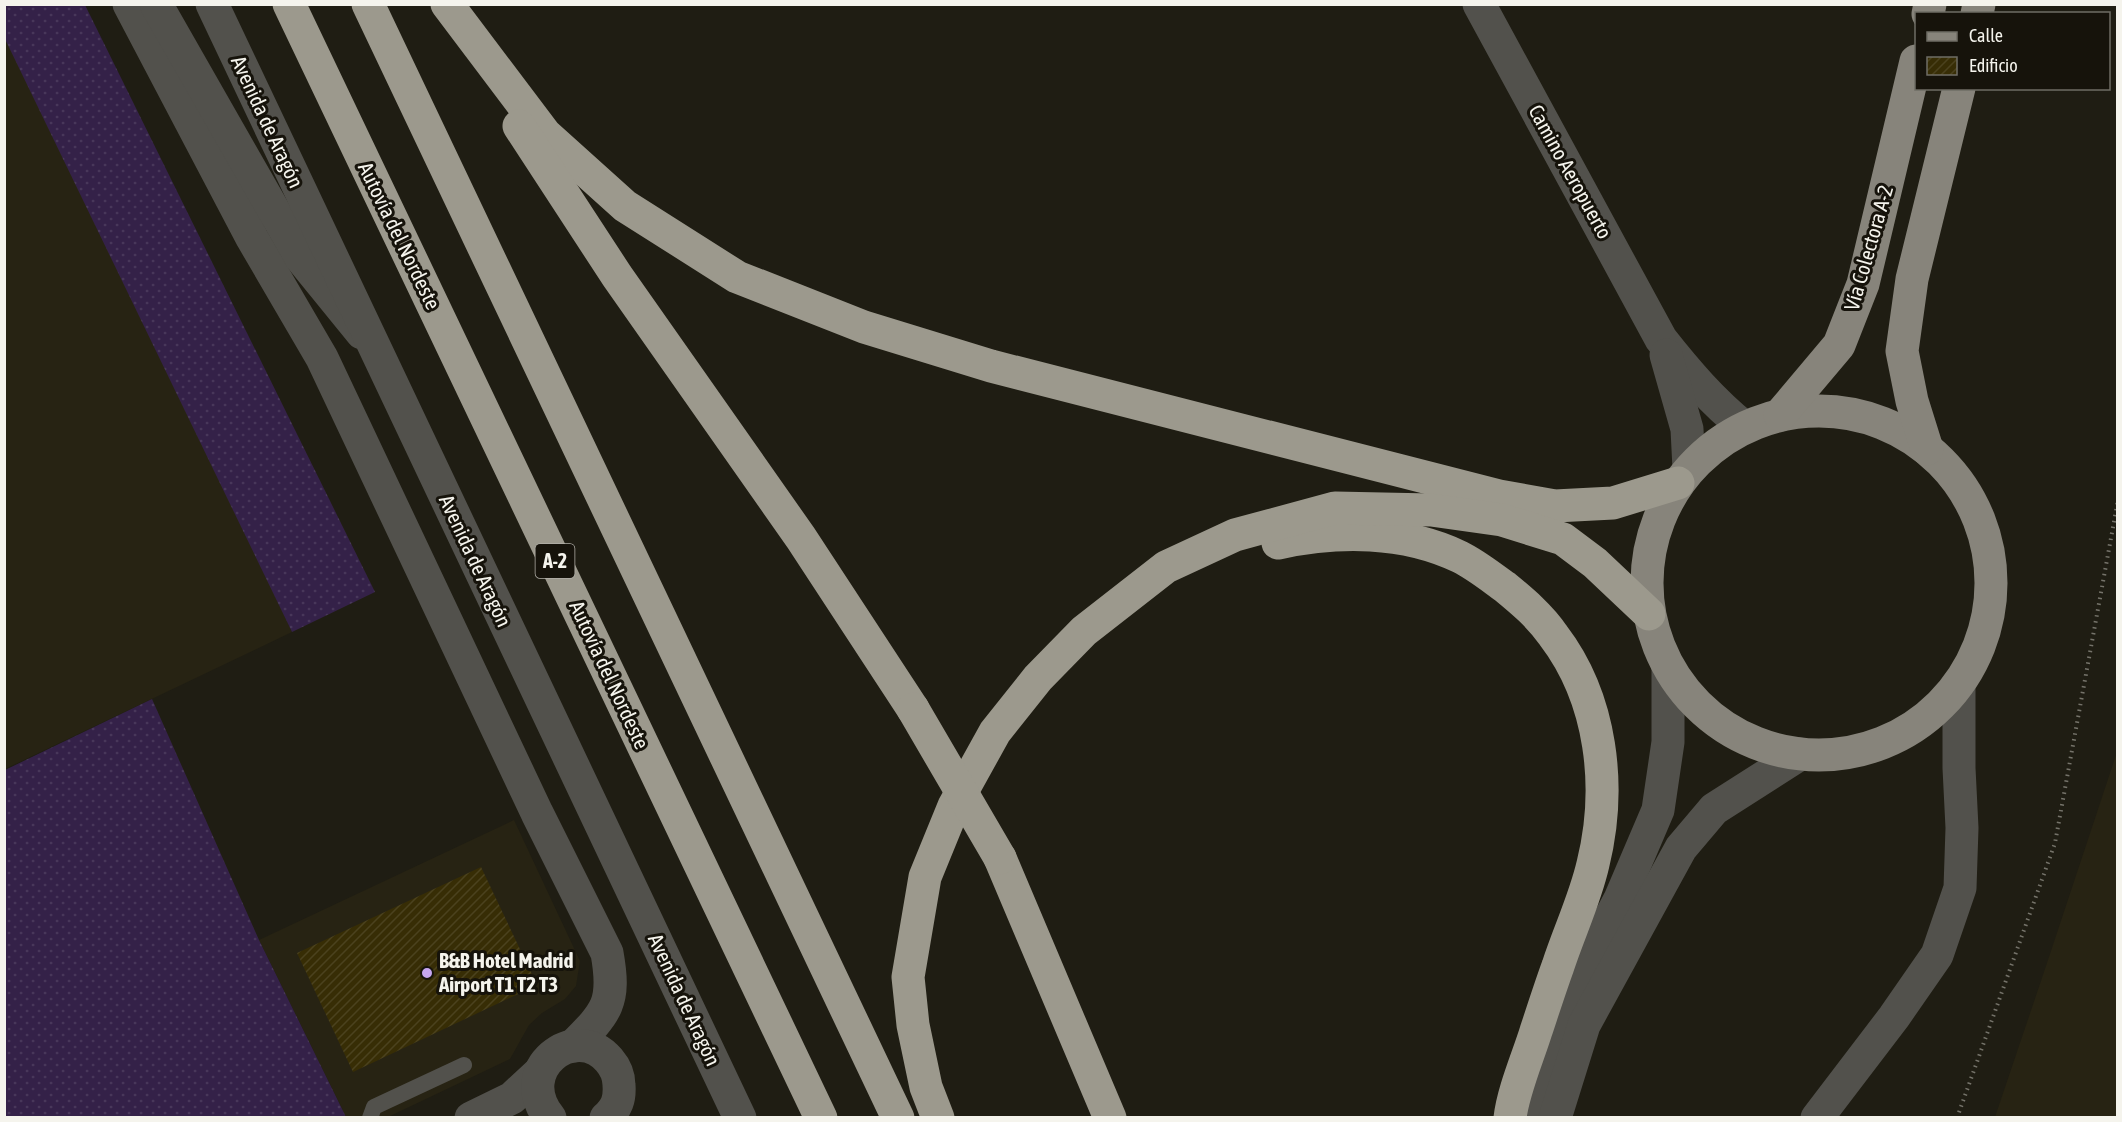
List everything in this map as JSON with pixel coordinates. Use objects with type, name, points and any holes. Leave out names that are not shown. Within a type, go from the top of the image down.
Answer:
[{"type":"highway","name":"Autovía del Nordeste","points":[[288,4],[821,1118]]},
{"type":"highway","points":[[368,4],[898,1118]]},
{"type":"highway","points":[[440,4],[617,276],[801,538],[913,709],[1000,858],[1110,1118]]},
{"type":"highway","points":[[447,4],[545,134],[625,206],[737,277],[864,327],[990,366],[1499,496],[1556,506],[1613,503],[1683,476]]},
{"type":"highway","points":[[938,1118],[926,1086],[915,1035],[909,977],[924,877],[954,806],[995,732],[1038,678],[1084,631],[1166,567],[1235,535],[1335,508],[1431,510],[1502,520],[1563,539],[1595,563],[1650,614]]},
{"type":"highway","points":[[1084,631],[1174,580],[1238,551],[1313,535],[1377,535],[1425,543],[1461,557],[1490,576],[1525,604],[1553,634],[1574,667],[1597,733],[1602,774],[1600,820],[1594,864],[1554,977],[1510,1118]]},
{"type":"main road","name":"Vía Colectora A-2","points":[[1780,415],[1839,345],[1863,284],[1915,69]]},
{"type":"main road","points":[[1927,448],[1912,401],[1902,351],[1912,279],[1959,90]]},
{"type":"main road","points":[[1810,410],[1842,412],[1872,419],[1901,431],[1927,448],[1950,472],[1969,499],[1983,528],[1990,561],[1991,593],[1986,626],[1975,657],[1959,685],[1939,707],[1889,741],[1860,751],[1830,755],[1800,754],[1768,748],[1738,735],[1711,717],[1687,693],[1668,667],[1657,641],[1650,614],[1647,580],[1651,546],[1661,513],[1683,476],[1715,446],[1744,427],[1780,415],[1810,410]]},
{"type":"street","points":[[129,4],[252,238],[322,358],[532,802],[607,954],[611,975],[610,997],[604,1013],[573,1046]]},
{"type":"street","points":[[156,4],[301,258],[372,345]]},
{"type":"street","name":"Avenida de Aragón","points":[[212,4],[740,1118]]},
{"type":"street","name":"Camino Aeropuerto","points":[[1479,4],[1662,339],[1689,375],[1718,406],[1744,427]]},
{"type":"street","name":"Camino Aeropuerto","points":[[1662,339],[1687,429],[1683,476]]},
{"type":"street","points":[[1527,1118],[1559,1014],[1620,899],[1658,810],[1668,742],[1668,667]]},
{"type":"street","points":[[1817,1118],[1894,1017],[1937,955],[1960,888],[1962,828],[1959,685]]},
{"type":"street","points":[[1555,1118],[1584,1025],[1681,848],[1714,809],[1800,754]]},
{"type":"street","points":[[471,1118],[512,1098],[540,1072],[549,1057],[565,1048],[586,1046],[598,1050],[608,1058],[619,1080],[617,1106],[606,1118]]},
{"type":"street","points":[[540,1072],[537,1088],[540,1104],[550,1118]]},
{"type":"lane","points":[[370,1118],[374,1107],[464,1065]]},
{"type":"path","points":[[1957,1118],[2055,843],[2118,500]]},
{"type":"shaded area","points":[[5,4],[85,5],[375,592],[292,632],[5,39]]},
{"type":"shaded area","points":[[4,5],[292,632],[5,769],[4,769]]},
{"type":"shaded area","points":[[152,699],[259,940],[346,1117],[5,1117],[5,770]]},
{"type":"shaded area","points":[[2117,752],[2117,1117],[1995,1117],[2046,966]]},
{"type":"shaded area","name":"B&B Hotel Madrid Airport T1 T2 T3","points":[[514,820],[580,961],[576,986],[565,999],[542,1013],[529,1025],[510,1059],[388,1117],[346,1117],[259,940]]},
{"type":"building","points":[[481,867],[537,985],[353,1072],[297,953]]},
{"type":"place","name":"B&B Hotel Madrid Airport T1 T2 T3","points":[[427,973]]}]
